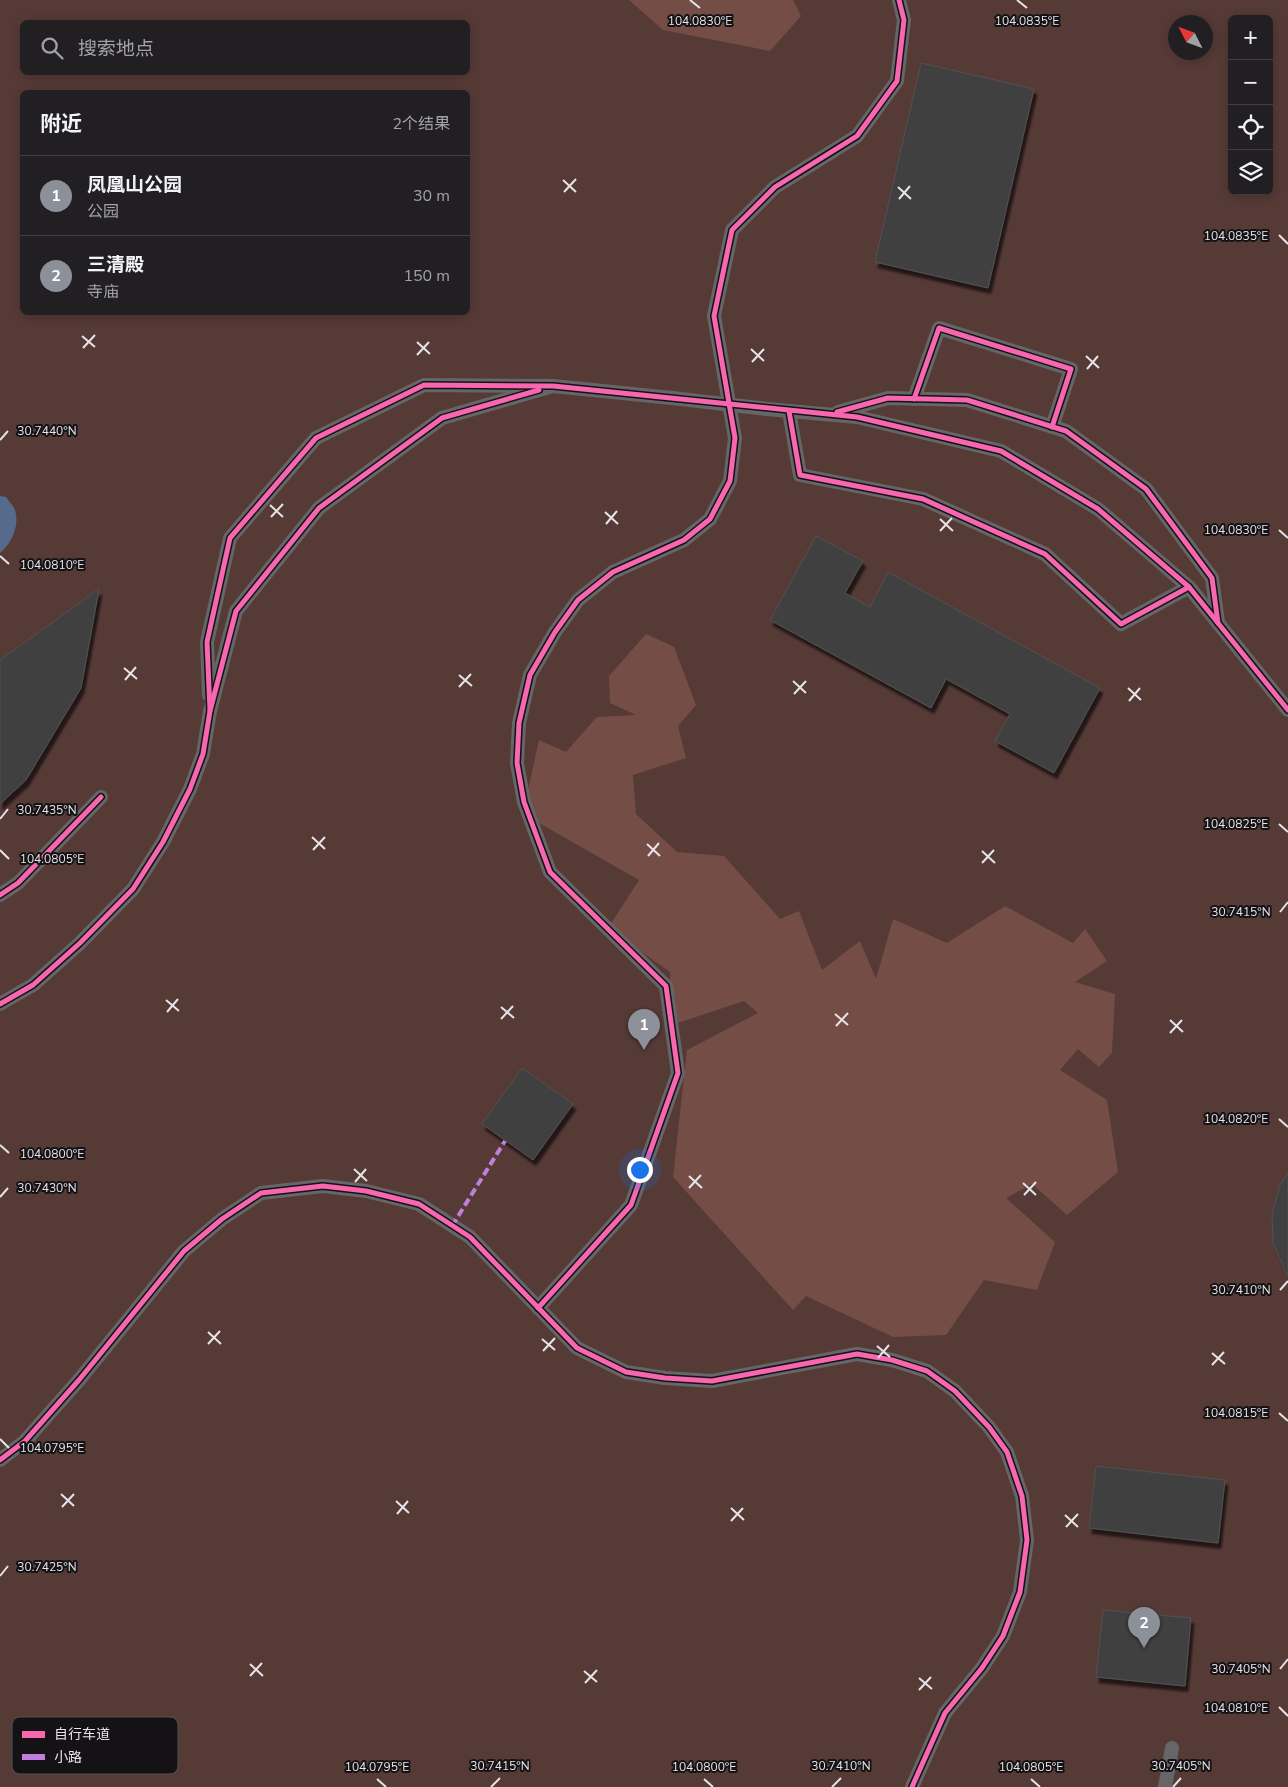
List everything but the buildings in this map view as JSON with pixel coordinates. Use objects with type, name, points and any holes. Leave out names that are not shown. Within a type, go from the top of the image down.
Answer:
[{"type":"lane","points":[[538,1308],[631,1205],[678,1073],[666,986],[550,872],[524,802],[517,763],[519,723],[530,675],[555,632],[578,600],[613,572],[684,540],[710,519],[730,481],[735,438],[714,316],[732,230],[776,187],[858,136],[897,81],[904,20],[899,0]]},
{"type":"lane","points":[[914,399],[939,328],[1072,369],[1052,427]]},
{"type":"lane","points":[[210,711],[207,642],[230,538],[316,438],[424,385],[553,386],[857,417],[1001,451],[1098,509],[1189,587],[1288,710]]},
{"type":"lane","points":[[0,1004],[33,985],[80,943],[133,889],[163,842],[190,789],[203,754],[210,711],[236,611],[319,508],[442,418],[553,386]]},
{"type":"lane","points":[[830,414],[888,398],[967,400],[1066,431],[1146,490],[1212,578],[1218,623]]},
{"type":"lane","points":[[789,411],[800,475],[923,499],[1045,554],[1121,624],[1189,587]]},
{"type":"lane","points":[[0,895],[18,883],[101,798]]},
{"type":"lane","points":[[0,1460],[25,1441],[37,1428],[79,1380],[184,1251],[222,1219],[261,1193],[323,1186],[366,1191],[419,1204],[470,1237],[577,1348],[626,1372],[665,1378],[712,1381],[857,1354],[892,1360],[927,1371],[955,1391],[989,1427],[1007,1452],[1022,1496],[1027,1540],[1020,1592],[1003,1636],[982,1668],[945,1713],[912,1787]]},
{"type":"lane","points":[[1165,1787],[1172,1748]]},
{"type":"shaded area","points":[[0,0],[1288,0],[1288,1787],[0,1787]]},
{"type":"shaded area","points":[[629,0],[793,0],[801,16],[770,51],[663,30]]},
{"type":"shaded area","points":[[646,634],[674,647],[696,705],[678,726],[686,758],[633,775],[636,814],[677,852],[724,856],[780,919],[799,911],[822,970],[860,941],[876,979],[893,919],[947,943],[1005,906],[1073,943],[1085,929],[1107,961],[1075,982],[1115,994],[1112,1053],[1099,1067],[1078,1049],[1060,1070],[1107,1100],[1118,1172],[1067,1215],[1032,1184],[1006,1198],[1055,1242],[1037,1290],[984,1280],[946,1335],[893,1337],[806,1296],[793,1310],[673,1177],[687,1050],[758,1013],[744,1001],[672,1025],[670,972],[608,928],[639,880],[523,814],[539,740],[566,752],[597,717],[636,715],[610,703],[609,676]]},
{"type":"water","points":[[0,496],[6,497],[15,510],[16,522],[11,540],[0,553]]},
{"type":"marked path","points":[[452,1226],[505,1141]]},
{"type":"cycle path","points":[[538,1308],[631,1205],[678,1073],[666,986],[550,872],[524,802],[517,763],[519,723],[530,675],[555,632],[578,600],[613,572],[684,540],[710,519],[730,481],[735,438],[714,316],[732,230],[775,187],[857,136],[897,81],[904,20],[899,0]]},
{"type":"cycle path","points":[[914,399],[939,328],[1071,369],[1052,427]]},
{"type":"cycle path","points":[[210,711],[207,642],[230,538],[316,438],[424,385],[553,386],[857,417],[1001,451],[1098,509],[1189,587],[1288,710]]},
{"type":"cycle path","points":[[0,1004],[33,985],[80,943],[133,889],[163,842],[190,789],[203,754],[210,711],[236,611],[319,508],[442,418],[539,390]]},
{"type":"cycle path","points":[[837,412],[888,398],[967,400],[1066,431],[1146,489],[1212,578],[1218,623]]},
{"type":"cycle path","points":[[789,411],[800,475],[923,499],[1045,554],[1121,624],[1189,587]]},
{"type":"cycle path","points":[[0,895],[18,883],[101,797]]},
{"type":"cycle path","points":[[0,1460],[25,1441],[79,1380],[184,1251],[222,1219],[261,1193],[323,1186],[366,1191],[419,1204],[470,1237],[577,1348],[626,1372],[665,1378],[712,1381],[857,1354],[892,1360],[927,1371],[955,1391],[989,1427],[1007,1452],[1022,1496],[1027,1540],[1020,1592],[1003,1636],[982,1668],[945,1713],[912,1787]]},
{"type":"place","name":"凤凰山公园","points":[[644,1050]]},
{"type":"place","name":"三清殿","points":[[1144,1648]]}]
